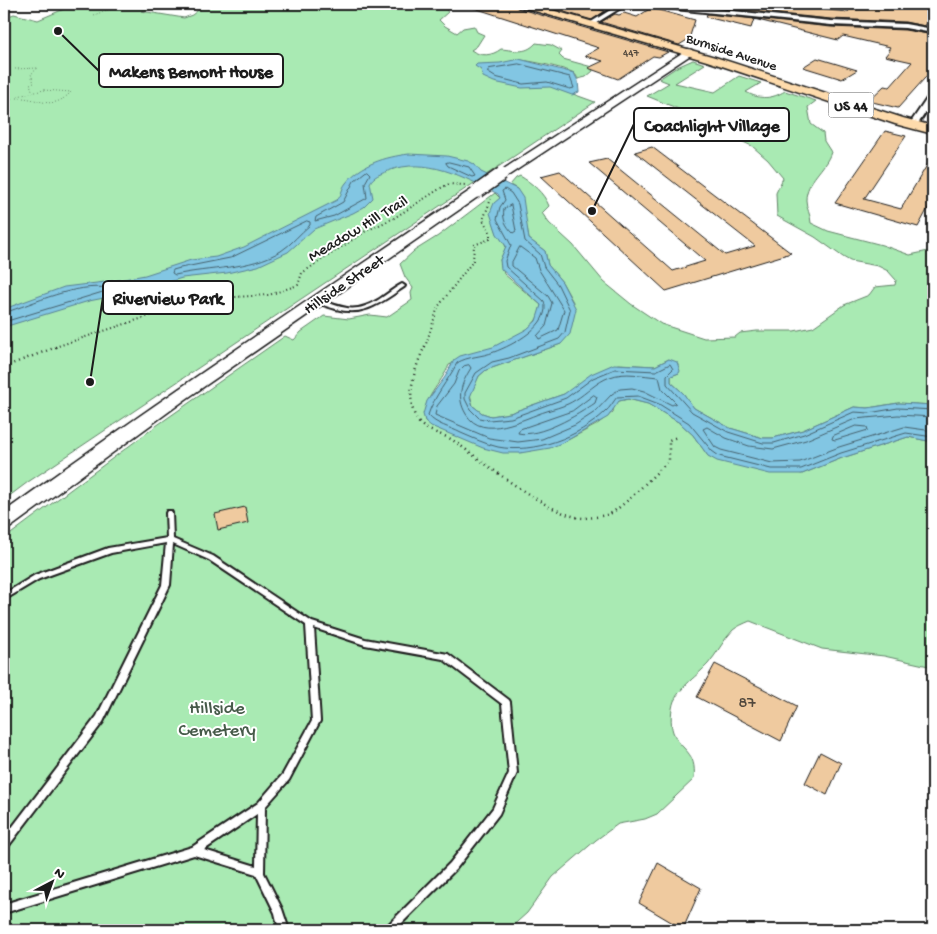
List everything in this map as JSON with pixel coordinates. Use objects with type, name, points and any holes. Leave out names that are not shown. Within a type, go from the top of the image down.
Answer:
[{"type":"main road","name":"Burnside Avenue","points":[[521,4],[688,52],[933,130]]},
{"type":"main road","name":"Hillside Street","points":[[4,522],[78,467],[317,301],[480,191],[502,174],[688,52]]},
{"type":"street","points":[[591,24],[624,4]]},
{"type":"street","points":[[646,4],[831,23],[905,26],[933,31]]},
{"type":"street","points":[[913,125],[933,96]]},
{"type":"lane","points":[[317,301],[339,310],[361,310],[371,307],[402,286]]},
{"type":"lane","points":[[4,845],[100,719],[166,585],[170,540],[169,513]]},
{"type":"lane","points":[[4,597],[37,577],[110,550],[170,540],[212,558],[310,624],[365,642],[445,656],[506,702],[513,773],[496,811],[453,866],[389,930]]},
{"type":"lane","points":[[4,907],[194,851],[261,806],[286,777],[316,721],[310,624]]},
{"type":"lane","points":[[260,874],[261,806]]},
{"type":"lane","points":[[194,851],[260,871],[284,930]]},
{"type":"path","points":[[94,16],[107,10],[115,9],[115,6],[108,5],[107,10]]},
{"type":"path","points":[[15,69],[38,68],[31,74],[34,83],[30,84],[32,90]]},
{"type":"path","points":[[11,99],[18,96],[32,90],[47,88],[71,92],[59,102],[46,104],[18,96]]},
{"type":"path","name":"Meadow Hill Trail","points":[[4,367],[41,352],[202,299],[270,295],[298,285],[302,273],[366,231],[394,218],[441,188],[449,184],[480,191]]},
{"type":"path","points":[[480,191],[483,220],[490,232],[490,239],[474,245],[473,262],[458,277],[438,307],[427,342],[416,366],[413,380],[411,407],[417,421],[424,427],[451,439],[489,468],[539,501],[563,514],[584,518],[611,513],[669,461],[669,440],[677,436]]},
{"type":"green space","points":[[76,4],[172,4],[141,11],[184,18],[192,15],[202,7],[193,4],[444,4],[444,8],[448,12],[439,20],[445,26],[457,33],[463,28],[474,26],[477,32],[484,35],[477,46],[471,50],[479,54],[486,55],[501,49],[524,50],[536,43],[551,45],[562,51],[559,55],[563,59],[592,67],[593,71],[586,77],[578,79],[574,73],[563,69],[534,62],[514,60],[573,94],[595,102],[28,482],[4,500],[4,18],[14,14],[38,20]]},
{"type":"green space","points":[[693,60],[705,64],[675,83],[715,92],[739,76],[761,83],[746,92],[756,96],[766,98],[785,91],[816,101],[808,107],[811,124],[823,133],[824,141],[831,152],[809,186],[807,193],[806,203],[811,223],[828,231],[882,245],[910,255],[933,250],[933,405],[898,403],[868,408],[854,407],[803,430],[773,438],[763,438],[730,428],[694,408],[683,393],[671,382],[671,376],[679,373],[669,359],[655,366],[618,364],[564,394],[510,413],[491,416],[482,413],[473,406],[470,394],[479,376],[486,370],[561,344],[573,302],[562,282],[548,265],[545,251],[529,239],[517,189],[510,185],[520,176],[537,189],[547,201],[549,206],[542,213],[549,223],[573,245],[604,282],[631,304],[661,324],[704,338],[735,337],[740,333],[794,331],[813,327],[844,305],[869,295],[875,287],[895,285],[896,280],[888,271],[878,266],[850,261],[815,237],[777,216],[776,193],[783,178],[768,160],[752,146],[710,127],[686,112],[647,96],[669,83],[659,79],[677,67]]},
{"type":"green space","name":"Hillside Cemetery","points":[[495,193],[500,198],[493,210],[494,223],[498,235],[506,247],[500,260],[504,274],[541,305],[539,313],[536,320],[530,326],[509,340],[449,365],[426,406],[425,421],[440,429],[566,441],[596,425],[613,412],[614,406],[619,401],[628,399],[648,404],[680,423],[693,435],[708,456],[802,474],[842,458],[908,437],[933,442],[933,667],[884,656],[822,649],[750,621],[737,627],[729,634],[708,664],[681,691],[673,704],[671,720],[673,732],[676,739],[691,757],[694,779],[657,814],[645,819],[618,824],[596,840],[553,877],[527,913],[508,930],[4,930],[4,539],[156,426],[285,336],[294,340],[301,332],[324,316],[349,319],[370,315],[387,317],[412,300],[411,293],[413,288],[405,277],[400,264],[414,251],[438,236]]},
{"type":"water","points":[[519,59],[574,73],[578,81],[579,92],[572,95],[550,87],[522,88],[494,82],[483,77],[481,70],[475,66],[477,64],[500,63]]},
{"type":"water","points":[[409,154],[447,156],[468,161],[474,164],[481,172],[517,189],[523,198],[529,239],[545,251],[548,265],[562,282],[576,309],[570,334],[561,344],[486,370],[479,376],[470,397],[473,406],[482,413],[491,416],[510,413],[564,394],[591,374],[614,364],[655,366],[669,359],[677,362],[680,371],[671,376],[671,382],[683,393],[694,408],[730,428],[763,438],[773,438],[803,430],[854,407],[868,408],[899,403],[933,405],[933,442],[908,437],[842,458],[802,474],[770,474],[717,461],[708,456],[693,435],[680,423],[648,404],[628,399],[619,401],[608,417],[566,441],[550,448],[520,453],[503,453],[483,448],[431,426],[425,421],[423,414],[427,401],[445,377],[454,360],[460,356],[493,347],[527,329],[536,321],[541,305],[501,269],[500,260],[506,246],[497,234],[490,213],[494,203],[500,198],[498,194],[458,175],[431,167],[402,167],[378,176],[370,183],[373,198],[364,207],[314,229],[288,252],[258,266],[227,273],[182,278],[139,291],[89,301],[4,327],[4,309],[64,287],[145,275],[191,260],[216,257],[244,247],[337,200],[346,183],[366,166],[382,159]]},
{"type":"building","points":[[469,4],[514,4],[517,8],[668,52],[659,57],[653,56],[618,79],[588,68],[603,61],[585,56],[599,48],[468,6]]},
{"type":"building","points":[[537,4],[581,4],[605,11],[592,20]]},
{"type":"building","points":[[710,4],[776,7],[777,5],[848,12],[852,4],[891,5],[906,8],[906,4],[933,4],[933,10],[925,26],[905,22],[831,19],[709,7]]},
{"type":"building","points":[[651,8],[695,20],[689,39],[679,45],[601,22],[615,14],[624,13],[637,17]]},
{"type":"building","points":[[707,14],[831,27],[905,30],[933,35],[933,69],[898,108],[868,101],[884,86],[890,87],[912,62],[885,56],[890,47],[843,36],[838,40],[754,19],[751,28],[706,17]]},
{"type":"building","points":[[817,58],[857,70],[842,79],[803,67]]},
{"type":"building","points":[[885,131],[906,136],[864,199],[901,209],[933,155],[933,199],[918,227],[835,203]]},
{"type":"building","points":[[652,147],[791,253],[666,291],[541,176],[560,171],[673,271],[705,261],[589,163],[607,159],[725,255],[755,246],[635,152]]},
{"type":"building","points":[[245,507],[248,523],[218,530],[215,514]]},
{"type":"building","points":[[715,664],[797,706],[781,741],[697,697]]},
{"type":"building","points":[[820,752],[841,763],[827,795],[805,783]]},
{"type":"building","points":[[658,863],[701,888],[683,929],[639,903]]},
{"type":"place","name":"Makens Bemont House","points":[[58,31]]},
{"type":"place","name":"Coachlight Village","points":[[592,211]]},
{"type":"place","name":"Riverview Park","points":[[90,382]]}]
